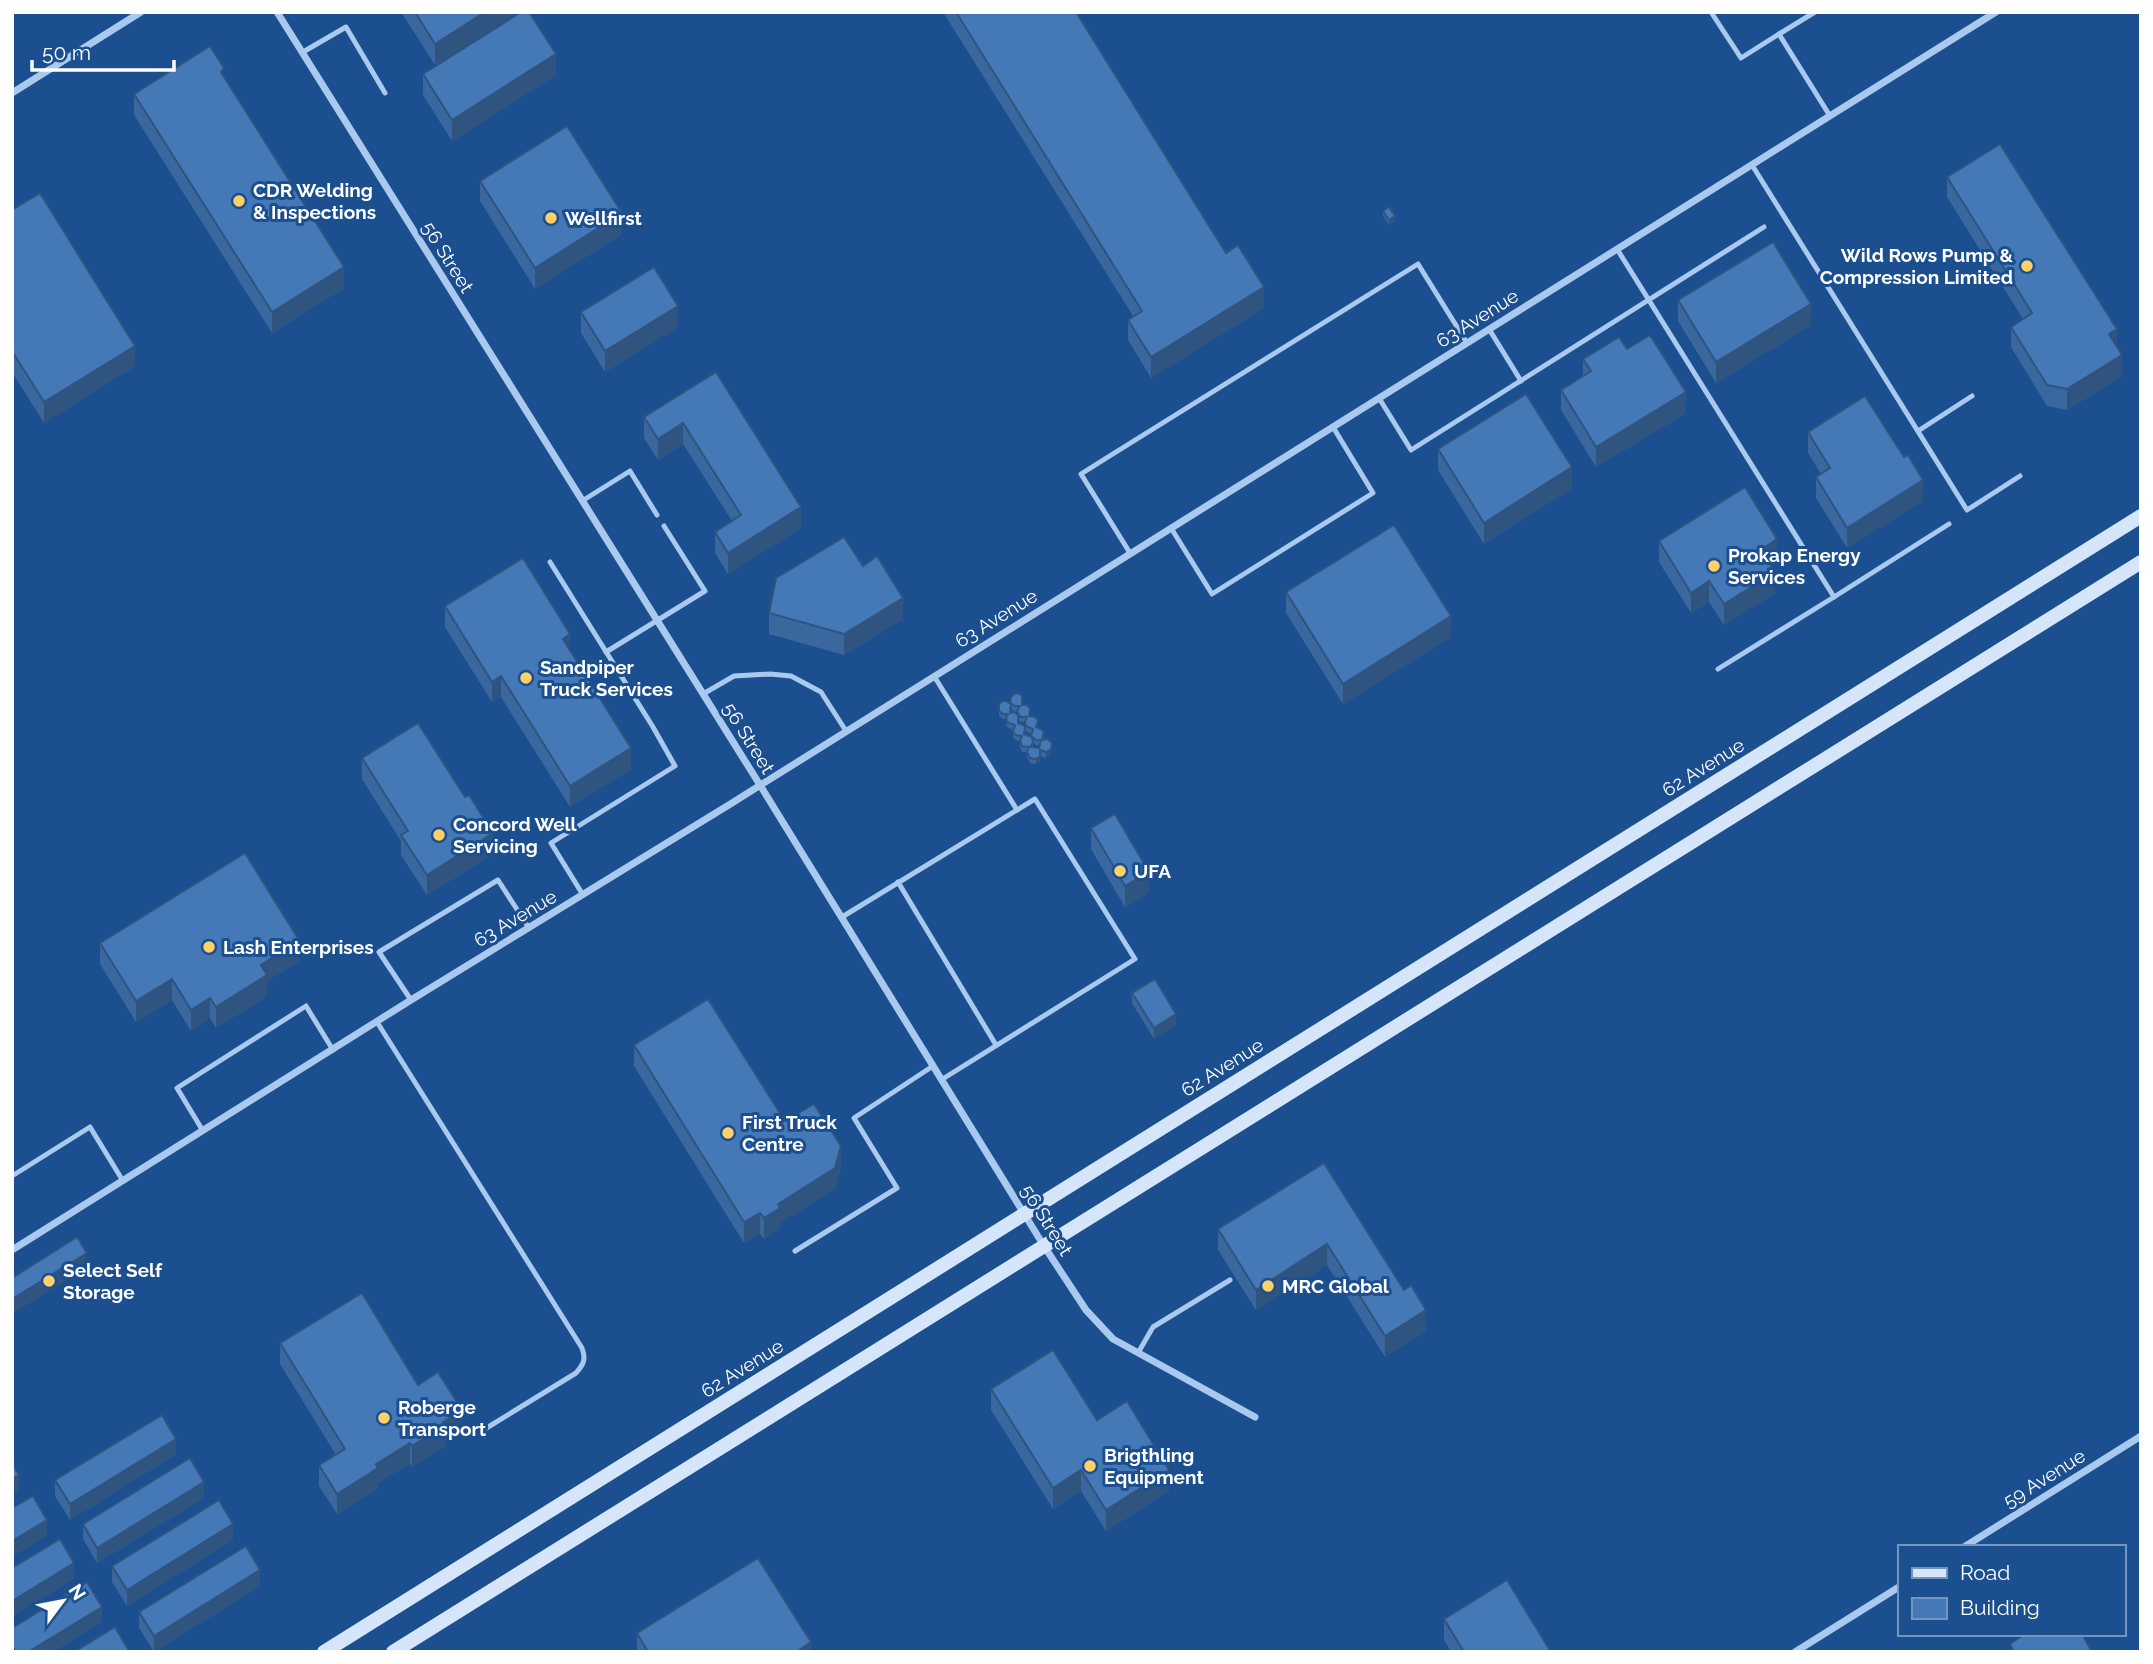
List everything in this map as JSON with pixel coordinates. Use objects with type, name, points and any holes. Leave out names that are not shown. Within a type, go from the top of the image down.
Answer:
[{"type":"main road","name":"62 Avenue","points":[[324,1652],[2141,516]]},
{"type":"main road","points":[[393,1652],[2141,562]]},
{"type":"street","points":[[12,93],[141,12]]},
{"type":"street","name":"56 Street","points":[[277,12],[1086,1310],[1113,1339],[1255,1417]]},
{"type":"street","name":"63 Avenue","points":[[12,1250],[1996,12]]},
{"type":"street","name":"59 Avenue","points":[[1967,1545],[2141,1436]]},
{"type":"street","points":[[1795,1652],[1898,1588]]},
{"type":"lane","points":[[1711,12],[1741,58],[1815,12]]},
{"type":"lane","points":[[303,52],[346,27],[385,93]]},
{"type":"lane","points":[[1779,34],[1830,116]]},
{"type":"lane","points":[[1752,165],[1967,510],[2021,475]]},
{"type":"lane","points":[[1379,398],[1411,450],[1764,227]]},
{"type":"lane","points":[[1617,249],[1834,597]]},
{"type":"lane","points":[[1130,554],[1081,474],[1419,264],[1467,343]]},
{"type":"lane","points":[[1489,330],[1521,381]]},
{"type":"lane","points":[[1918,431],[1972,397]]},
{"type":"lane","points":[[1171,528],[1212,594],[1231,583],[1373,493],[1332,427]]},
{"type":"lane","points":[[582,501],[630,471],[657,515]]},
{"type":"lane","points":[[1718,669],[1949,524]]},
{"type":"lane","points":[[606,652],[705,591],[664,526]]},
{"type":"lane","points":[[550,562],[675,766],[551,843],[583,895]]},
{"type":"lane","points":[[703,694],[734,676],[791,676],[821,692],[846,731]]},
{"type":"lane","points":[[934,676],[1017,810]]},
{"type":"lane","points":[[842,917],[1035,799],[1135,959],[941,1080]]},
{"type":"lane","points":[[411,1000],[379,952],[498,880],[528,928]]},
{"type":"lane","points":[[898,883],[996,1045]]},
{"type":"lane","points":[[203,1131],[177,1088],[306,1006],[333,1049]]},
{"type":"lane","points":[[377,1022],[584,1355],[583,1365],[576,1373],[480,1432]]},
{"type":"lane","points":[[796,1251],[897,1188],[854,1118],[933,1066]]},
{"type":"lane","points":[[12,1176],[90,1127],[123,1181]]},
{"type":"lane","points":[[1138,1353],[1153,1327],[1230,1280]]},
{"type":"building","points":[[415,12],[485,12],[435,44]]},
{"type":"building","points":[[521,12],[529,12],[556,54],[452,120],[423,74]]},
{"type":"building","points":[[956,12],[1076,12],[1226,253],[1238,245],[1264,287],[1151,357],[1128,320],[1142,311]]},
{"type":"building","name":"CDR Welding & Inspections","points":[[210,46],[224,68],[221,72],[344,267],[272,312],[134,94]]},
{"type":"building","name":"Wellfirst","points":[[567,126],[622,213],[535,268],[480,181]]},
{"type":"building","name":"Wild Rows Pump & Compression Limited","points":[[2000,144],[2117,329],[2109,334],[2122,355],[2067,389],[2047,385],[2011,327],[2032,313],[1947,177]]},
{"type":"building","points":[[40,193],[135,346],[44,402],[12,351],[12,210]]},
{"type":"building","points":[[1389,207],[1395,216],[1389,220],[1383,211]]},
{"type":"building","points":[[1773,242],[1811,304],[1716,362],[1678,300]]},
{"type":"building","points":[[654,267],[678,306],[605,351],[581,312]]},
{"type":"building","points":[[1650,335],[1686,392],[1596,447],[1561,390],[1591,371],[1583,359],[1619,337],[1627,349]]},
{"type":"building","points":[[716,372],[801,507],[728,553],[715,532],[741,515],[683,423],[658,439],[644,417]]},
{"type":"building","points":[[1526,394],[1572,467],[1484,523],[1438,449]]},
{"type":"building","points":[[1865,396],[1904,457],[1908,455],[1923,480],[1847,528],[1816,477],[1830,468],[1808,432]]},
{"type":"building","name":"Prokap Energy Services","points":[[1745,487],[1777,539],[1761,550],[1775,572],[1724,604],[1709,581],[1691,593],[1659,541]]},
{"type":"building","points":[[1394,525],[1451,616],[1343,684],[1286,592]]},
{"type":"building","points":[[844,537],[863,566],[877,556],[903,598],[844,634],[769,613],[776,578]]},
{"type":"building","name":"Sandpiper Truck Services","points":[[523,558],[570,634],[563,639],[631,748],[570,786],[501,676],[492,682],[445,606]]},
{"type":"building","points":[[1016,693],[1022,695],[1022,705],[1027,705],[1030,709],[1029,716],[1038,720],[1036,727],[1044,731],[1042,740],[1031,736],[1033,729],[1026,726],[1027,717],[1020,717],[1017,711],[1020,706],[1010,703],[1011,697]]},
{"type":"building","points":[[1002,701],[1011,704],[1010,713],[1018,715],[1018,723],[1025,726],[1024,734],[1032,737],[1033,743],[1030,747],[1039,748],[1041,740],[1047,739],[1052,743],[1051,749],[1046,752],[1040,750],[1040,756],[1036,759],[1030,758],[1027,752],[1029,747],[1022,746],[1022,736],[1015,735],[1013,731],[1015,725],[1007,722],[1008,714],[999,711]]},
{"type":"building","name":"Concord Well Servicing","points":[[418,723],[465,797],[469,795],[493,833],[427,875],[401,835],[408,831],[362,758]]},
{"type":"building","points":[[1115,814],[1149,872],[1125,886],[1091,828]]},
{"type":"building","name":"Lash Enterprises","points":[[245,853],[299,940],[261,965],[267,975],[216,1007],[210,998],[191,1010],[172,979],[136,1001],[100,943]]},
{"type":"building","points":[[1155,979],[1176,1014],[1154,1028],[1132,993]]},
{"type":"building","name":"First Truck Centre","points":[[708,999],[785,1121],[814,1104],[841,1146],[835,1168],[778,1204],[780,1208],[764,1218],[760,1213],[744,1222],[634,1045]]},
{"type":"building","name":"MRC Global","points":[[1324,1163],[1404,1290],[1411,1285],[1426,1310],[1385,1336],[1327,1244],[1256,1290],[1218,1229]]},
{"type":"building","points":[[77,1237],[87,1253],[12,1299],[12,1278]]},
{"type":"building","name":"Roberge Transport","points":[[362,1293],[418,1385],[438,1372],[462,1410],[443,1422],[445,1425],[412,1446],[410,1443],[376,1464],[378,1468],[337,1494],[319,1465],[345,1449],[280,1343]]},
{"type":"building","name":"Brigthling Equipment","points":[[1053,1350],[1097,1420],[1127,1401],[1169,1470],[1106,1510],[1081,1470],[1053,1488],[991,1389]]},
{"type":"building","points":[[162,1415],[176,1439],[70,1504],[55,1480]]},
{"type":"building","points":[[190,1458],[204,1482],[97,1548],[83,1524]]},
{"type":"building","points":[[12,1464],[19,1475],[12,1479]]},
{"type":"building","points":[[33,1496],[47,1520],[12,1541],[12,1508]]},
{"type":"building","points":[[219,1500],[233,1524],[127,1590],[112,1566]]},
{"type":"building","points":[[60,1539],[74,1563],[12,1601],[12,1568]]},
{"type":"building","points":[[246,1546],[260,1570],[154,1636],[139,1612]]},
{"type":"building","points":[[758,1558],[811,1642],[796,1652],[648,1652],[637,1633]]},
{"type":"building","points":[[1507,1580],[1551,1652],[1464,1652],[1444,1619]]},
{"type":"building","points":[[87,1582],[102,1607],[28,1652],[16,1652],[12,1646],[12,1628]]},
{"type":"building","points":[[115,1627],[129,1651],[74,1652]]},
{"type":"building","points":[[2022,1636],[2083,1636],[2092,1652],[2014,1652],[2010,1644]]},
{"type":"place","name":"CDR Welding & Inspections","points":[[239,201]]},
{"type":"place","name":"Wellfirst","points":[[551,218]]},
{"type":"place","name":"Wild Rows Pump & Compression Limited","points":[[2027,266]]},
{"type":"place","name":"Prokap Energy Services","points":[[1714,566]]},
{"type":"place","name":"Sandpiper Truck Services","points":[[526,678]]},
{"type":"place","name":"Concord Well Servicing","points":[[439,835]]},
{"type":"place","name":"UFA","points":[[1120,871]]},
{"type":"place","name":"Lash Enterprises","points":[[209,947]]},
{"type":"place","name":"First Truck Centre","points":[[728,1133]]},
{"type":"place","name":"Select Self Storage","points":[[49,1281]]},
{"type":"place","name":"MRC Global","points":[[1268,1286]]},
{"type":"place","name":"Roberge Transport","points":[[384,1418]]},
{"type":"place","name":"Brigthling Equipment","points":[[1090,1466]]}]
